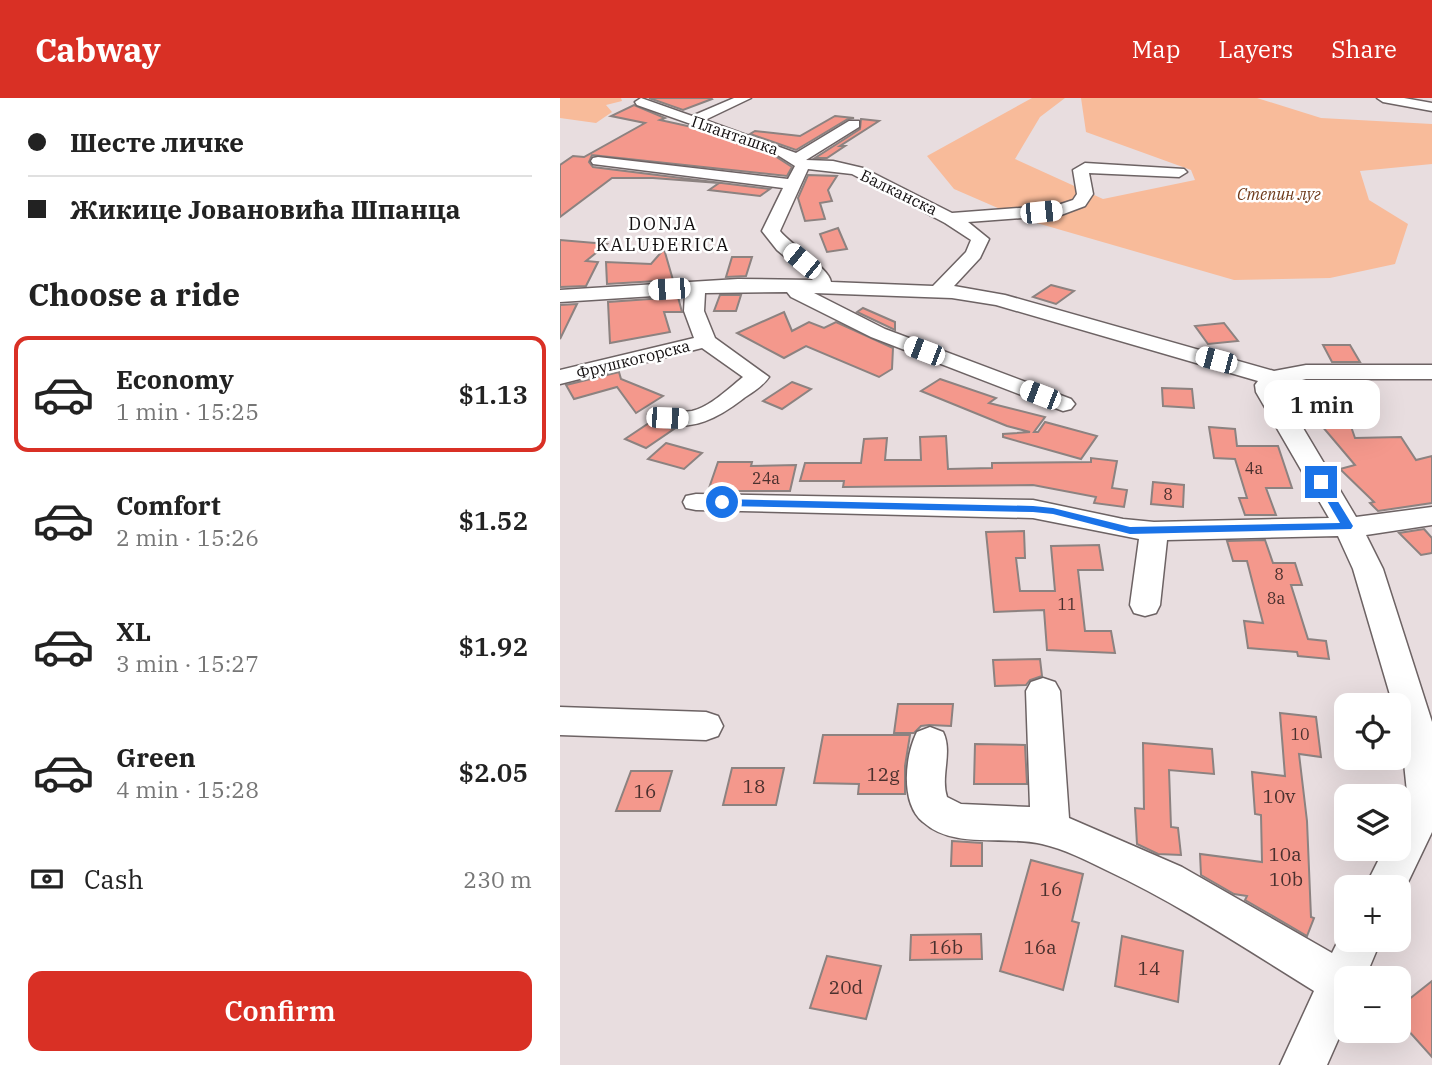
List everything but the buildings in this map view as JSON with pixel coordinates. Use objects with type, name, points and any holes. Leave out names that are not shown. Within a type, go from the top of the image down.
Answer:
[{"type":"street","points":[[691,121],[745,98]]},
{"type":"street","points":[[1382,98],[1432,107]]},
{"type":"street","name":"Планташка","points":[[641,102],[800,162],[772,231],[783,246],[820,276],[823,280],[820,286]]},
{"type":"street","points":[[800,162],[855,124]]},
{"type":"street","points":[[598,161],[793,184]]},
{"type":"street","name":"Балканска","points":[[800,162],[836,166],[858,172],[919,205],[953,218],[1020,214],[1073,206],[1085,194],[1081,170],[1085,168],[1180,172]]},
{"type":"street","name":"Балканска","points":[[939,291],[974,254],[980,243],[980,239],[959,226],[953,218]]},
{"type":"street","points":[[797,286],[795,290],[798,293],[878,334],[1063,404]]},
{"type":"street","points":[[560,296],[695,287],[820,286],[939,291],[998,299],[1273,378],[1306,372],[1432,372]]},
{"type":"street","name":"Фрушкогорска","points":[[667,418],[694,418],[711,412],[758,377],[706,341],[694,311],[695,287]]},
{"type":"street","name":"Фрушкогорска","points":[[560,377],[706,341]]},
{"type":"street","points":[[1273,378],[1266,385],[1268,392],[1348,526],[1368,569],[1416,726],[1428,812],[1392,875]]},
{"type":"street","points":[[696,502],[1033,509],[1053,511],[1130,530],[1154,531],[1348,526],[1432,516]]},
{"type":"street","points":[[1145,605],[1154,531]]},
{"type":"street","points":[[1043,691],[1050,828]]},
{"type":"street","points":[[560,722],[706,726]]},
{"type":"street","points":[[930,742],[926,793],[933,808],[947,817],[969,822],[1012,822],[1050,828],[1134,862],[1334,979]]},
{"type":"street","points":[[1303,1065],[1334,994]]},
{"type":"green space","points":[[560,98],[621,98],[622,101],[606,105],[612,112],[596,123],[560,118]]},
{"type":"green space","name":"Степин луг","points":[[1032,98],[1065,98],[1040,117],[1015,159],[1103,199],[1195,180],[1191,170],[1086,132],[1081,98],[1257,98],[1321,118],[1432,124],[1432,164],[1360,171],[1369,200],[1408,224],[1395,264],[1330,278],[1234,280],[1023,219],[954,189],[927,156]]},
{"type":"district","name":"DONJA KALUĐERICA","points":[[663,234]]},
{"type":"route","points":[[722,502],[1033,509],[1053,511],[1130,530],[1154,531],[1348,526],[1321,482]]}]
